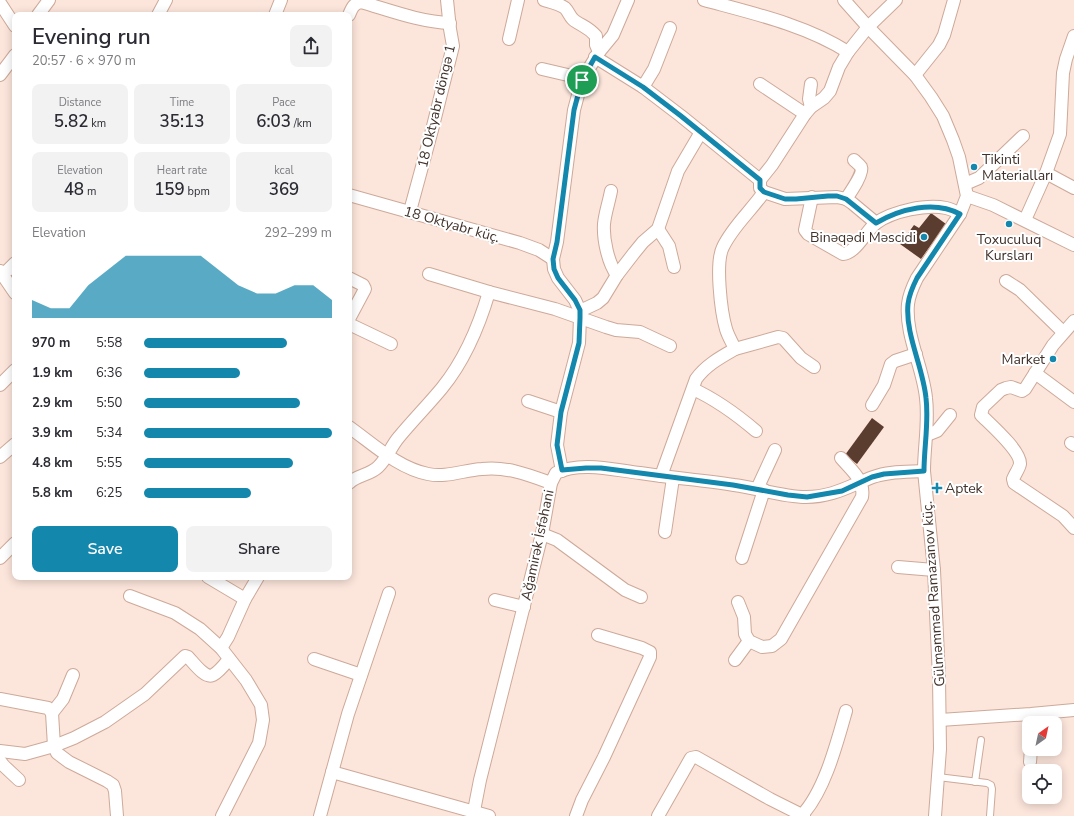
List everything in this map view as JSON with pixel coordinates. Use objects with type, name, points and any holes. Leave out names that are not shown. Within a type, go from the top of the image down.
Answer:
[{"type":"street","points":[[40,12],[49,0]]},
{"type":"street","points":[[160,12],[166,0]]},
{"type":"street","points":[[276,12],[281,0]]},
{"type":"street","name":"18 Oktyabr döngə 1","points":[[410,212],[453,46],[447,0]]},
{"type":"street","points":[[509,39],[518,0]]},
{"type":"street","points":[[544,0],[560,5],[566,9],[572,19],[592,31],[596,36],[597,55],[643,87],[760,180]]},
{"type":"street","points":[[628,0],[613,36],[597,55],[582,80],[574,110],[557,242],[553,259],[554,269],[558,278],[575,300],[580,314],[579,343],[561,412],[557,445],[562,470],[601,468],[761,489],[788,495],[807,497],[833,494],[884,474],[924,471]]},
{"type":"street","points":[[704,0],[770,18],[828,40],[848,52]]},
{"type":"street","points":[[844,0],[915,76],[943,116],[953,140],[967,196],[993,205],[1074,245]]},
{"type":"street","points":[[876,223],[846,199],[837,196],[785,199],[764,192],[760,188],[760,180],[772,165],[808,110],[824,98],[830,91],[839,67],[848,52],[868,27],[896,0]]},
{"type":"street","points":[[915,76],[939,45],[944,35],[954,0]]},
{"type":"street","points":[[350,12],[355,4],[361,2],[438,23],[450,23]]},
{"type":"street","points":[[0,3],[12,21]]},
{"type":"street","points":[[643,87],[654,69],[670,28]]},
{"type":"street","points":[[1025,220],[1046,173],[1060,134],[1063,73],[1074,36]]},
{"type":"street","points":[[0,75],[12,59]]},
{"type":"street","points":[[542,69],[572,76],[582,80]]},
{"type":"street","points":[[760,84],[808,110]]},
{"type":"street","points":[[808,110],[811,84]]},
{"type":"street","points":[[580,314],[597,303],[643,242],[658,229],[678,171],[701,132]]},
{"type":"street","points":[[965,184],[979,178],[1023,136]]},
{"type":"street","points":[[846,199],[861,174],[862,169],[854,160]]},
{"type":"street","points":[[1046,173],[1074,188]]},
{"type":"street","points":[[611,191],[604,224],[604,232],[609,260],[617,275]]},
{"type":"street","points":[[735,349],[726,330],[722,312],[719,259],[722,248],[728,237],[764,192]]},
{"type":"street","name":"18 Oktyabr küç.","points":[[352,195],[520,243],[539,250],[553,259]]},
{"type":"street","name":"Gülməmməd Ramazanov küç.","points":[[935,816],[940,720],[934,570],[924,471],[927,435],[927,399],[908,315],[909,297],[917,278],[960,214],[967,196]]},
{"type":"street","points":[[812,197],[805,230],[808,234],[843,254],[851,251],[876,223],[896,213],[936,207],[946,208],[960,214]]},
{"type":"street","points":[[658,229],[669,246],[674,266]]},
{"type":"street","points":[[12,265],[1,273],[12,288]]},
{"type":"street","points":[[429,274],[489,292],[580,314],[616,330],[640,332],[670,346]]},
{"type":"street","points":[[352,280],[363,286],[364,289],[352,312]]},
{"type":"street","points":[[1006,281],[1020,290],[1063,332]]},
{"type":"street","points":[[352,480],[369,474],[378,467],[398,437],[442,388],[456,368],[472,337],[489,292]]},
{"type":"street","points":[[1074,321],[1053,345],[1025,389],[1022,390],[1011,387],[1001,390],[983,407],[981,415],[1015,451],[1020,460],[1020,466],[1013,479],[1014,483],[1063,516],[1074,528]]},
{"type":"street","points":[[352,325],[391,344]]},
{"type":"street","points":[[665,532],[667,477],[696,379],[700,372],[735,349],[778,337],[783,338],[801,358],[814,367]]},
{"type":"street","points":[[872,405],[887,378],[891,364],[895,361],[916,354]]},
{"type":"street","points":[[0,385],[12,373]]},
{"type":"street","points":[[1035,373],[1074,402]]},
{"type":"street","points":[[693,389],[711,397],[738,415],[756,431]]},
{"type":"street","points":[[528,401],[561,412]]},
{"type":"street","points":[[927,435],[937,431],[950,415]]},
{"type":"street","points":[[352,429],[405,466],[427,474],[440,476],[483,468],[501,469],[525,474],[551,483]]},
{"type":"street","points":[[0,457],[12,447]]},
{"type":"street","points":[[742,558],[761,489],[775,450]]},
{"type":"street","points":[[738,602],[744,617],[745,634],[749,641],[762,647],[772,646],[781,639],[862,497],[862,483],[841,458]]},
{"type":"street","name":"Ağamirək İsfəhani","points":[[473,814],[480,780],[542,534],[551,483],[556,473],[562,470]]},
{"type":"street","points":[[542,534],[557,540],[625,590],[641,597]]},
{"type":"street","points":[[0,558],[12,546]]},
{"type":"street","points":[[898,567],[934,570]]},
{"type":"street","points":[[213,580],[245,599]]},
{"type":"street","points":[[221,648],[228,637],[245,599],[256,580]]},
{"type":"street","points":[[320,816],[348,714],[389,593]]},
{"type":"street","points":[[130,596],[175,613],[200,629],[221,648],[246,680],[261,705],[263,720],[259,743],[222,816]]},
{"type":"street","points":[[495,600],[524,608]]},
{"type":"street","points":[[576,816],[582,800],[604,757],[650,658],[650,652],[642,648],[598,635]]},
{"type":"street","points":[[735,660],[749,641]]},
{"type":"street","points":[[0,752],[25,754],[54,746],[74,738],[105,722],[157,684],[185,656],[188,657],[204,674],[209,676],[213,675],[229,659]]},
{"type":"street","points":[[314,659],[361,675]]},
{"type":"street","points":[[52,713],[63,699],[73,675]]},
{"type":"street","points":[[0,699],[48,708],[52,713],[54,746],[57,753],[69,762],[112,785],[115,791],[117,816]]},
{"type":"street","points":[[1045,716],[1074,710]]},
{"type":"street","points":[[658,816],[691,758],[696,756],[770,799],[803,816],[810,807],[823,779],[846,712]]},
{"type":"street","points":[[940,720],[1022,719]]},
{"type":"street","points":[[1030,756],[1030,762]]},
{"type":"street","points":[[0,761],[19,780]]},
{"type":"street","points":[[332,772],[473,814],[489,816]]},
{"type":"lane","points":[[976,782],[981,740]]},
{"type":"lane","points":[[938,777],[987,783],[991,785],[990,816]]},
{"type":"building","points":[[931,213],[946,224],[921,259],[900,244],[914,225],[919,228]]},
{"type":"building","points":[[872,418],[884,427],[857,464],[845,455]]},
{"type":"place","name":"Tikinti Materialları","points":[[974,167]]},
{"type":"place","name":"Toxuculuq Kursları","points":[[1009,224]]},
{"type":"place","name":"Binəqədi Məscidi","points":[[924,237]]},
{"type":"place","name":"Market","points":[[1053,359]]},
{"type":"place","name":"Aptek","points":[[937,488]]},
{"type":"route","points":[[595,57],[643,87],[681,116],[760,180],[760,188],[772,196],[785,199],[796,199],[837,196],[852,203],[868,218],[876,223],[896,213],[916,209],[936,207],[946,208],[960,214],[917,278],[909,297],[908,315],[927,399],[927,435],[924,471],[884,474],[872,477],[862,483],[833,494],[807,497],[733,485],[601,468],[571,468],[562,470],[557,445],[561,412],[579,343],[580,310],[575,300],[558,278],[554,269],[553,259],[557,242],[574,110],[582,80],[595,57]]}]
